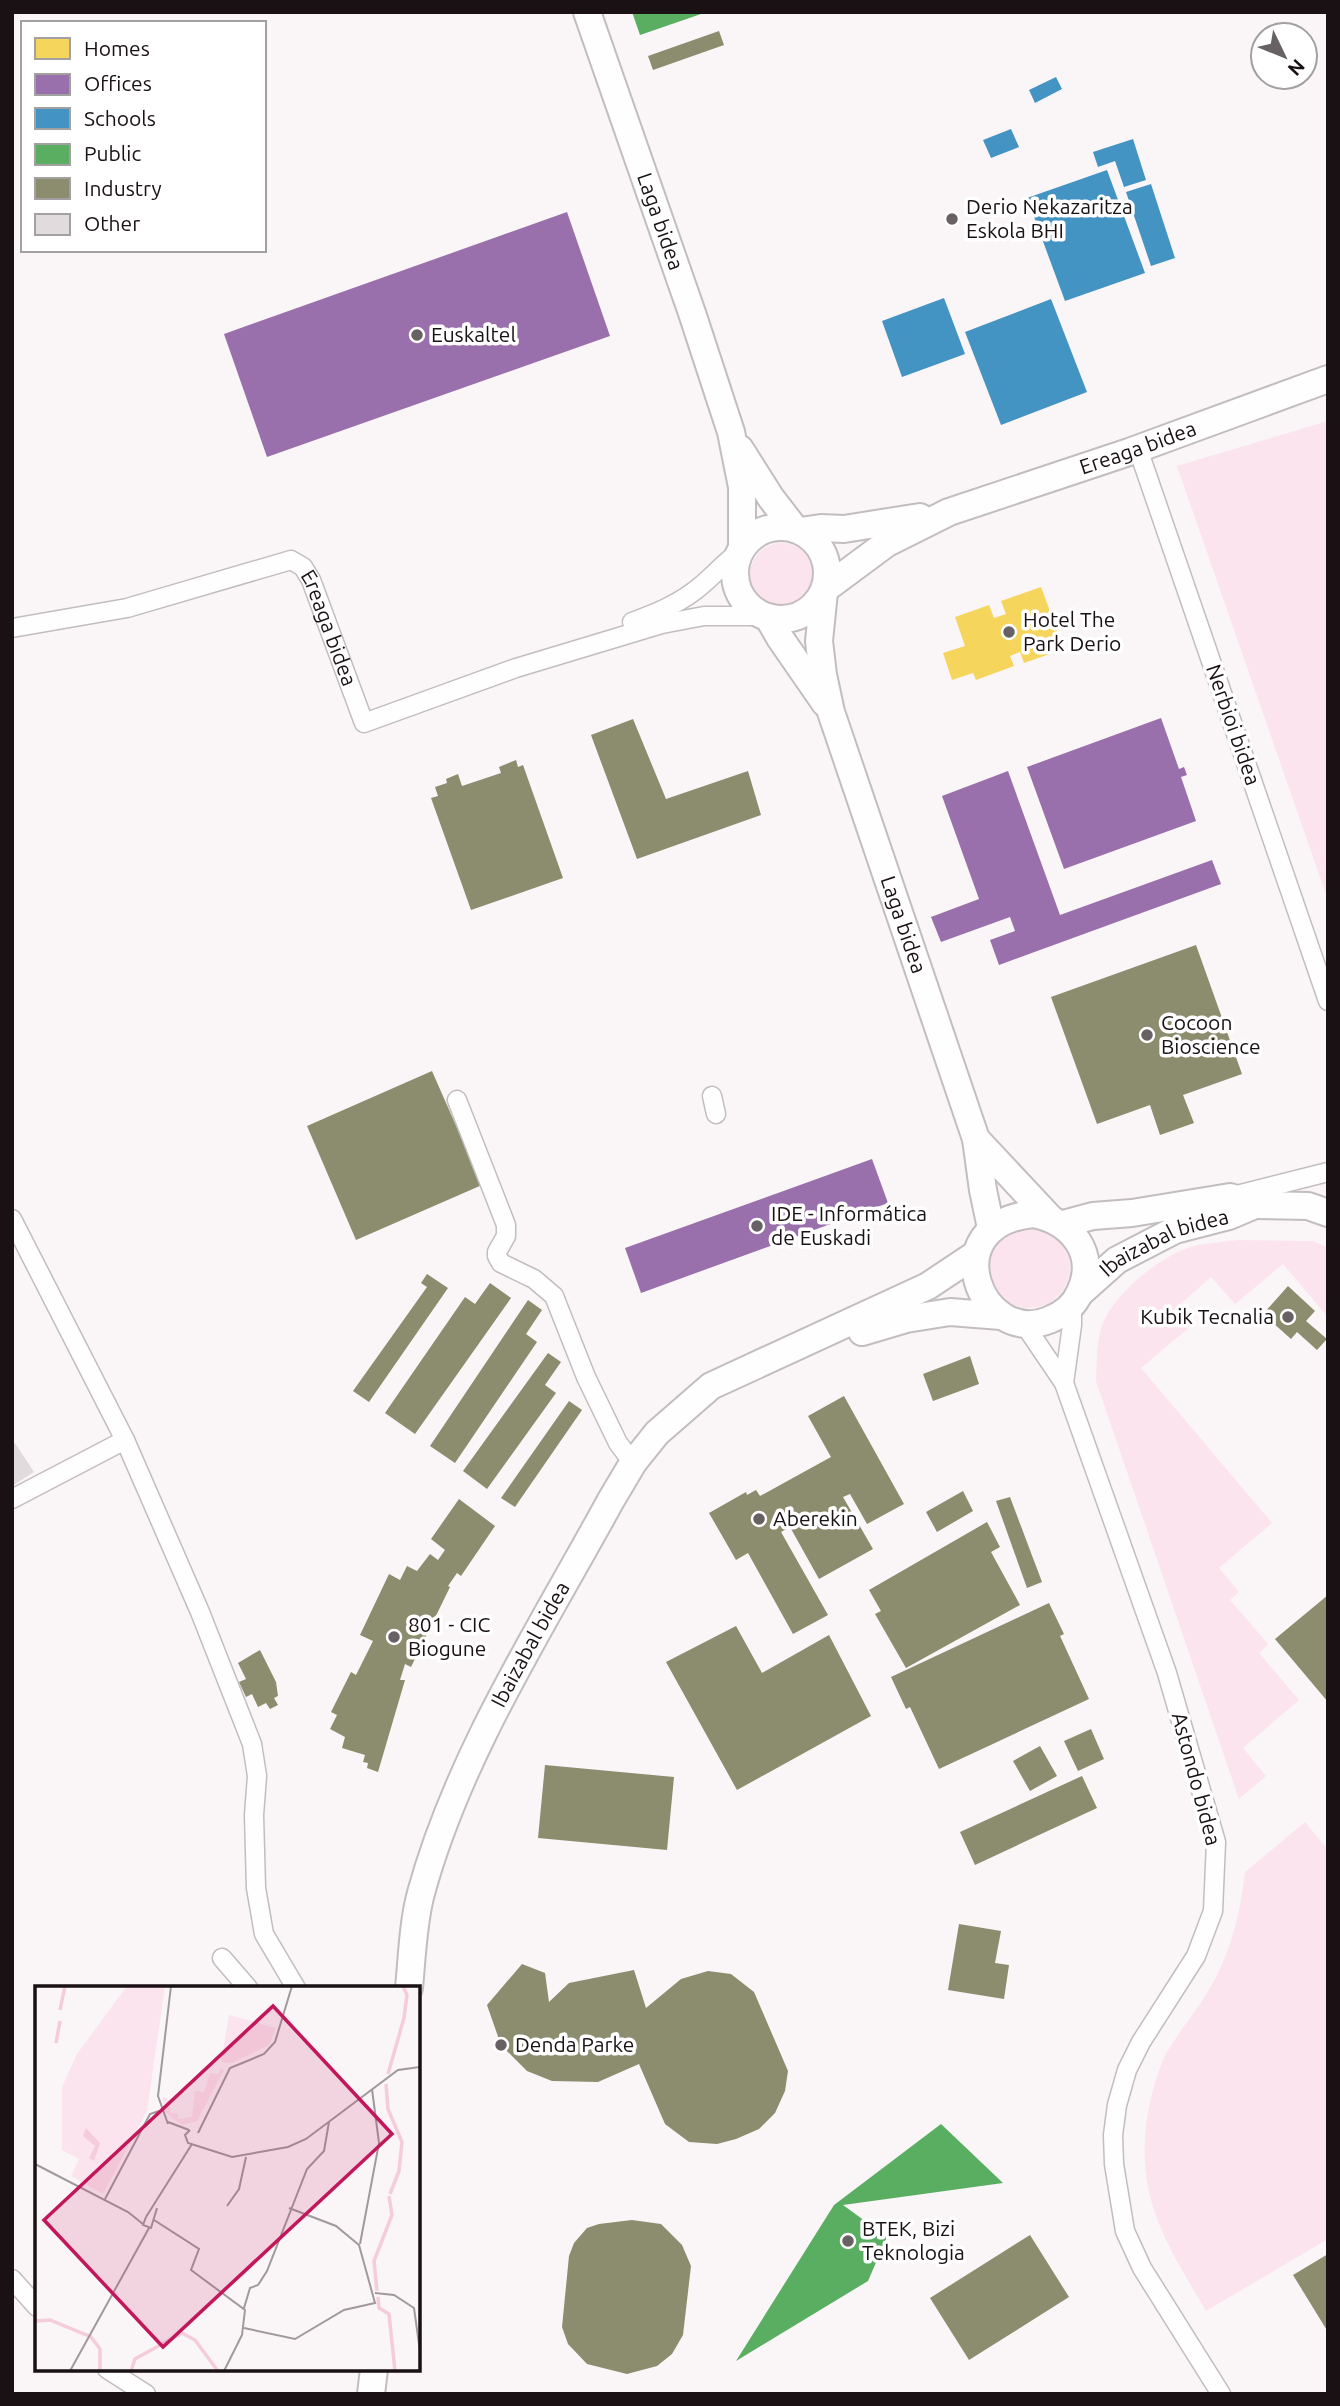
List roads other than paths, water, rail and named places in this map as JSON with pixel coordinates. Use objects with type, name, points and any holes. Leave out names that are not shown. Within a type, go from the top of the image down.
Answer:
[{"type":"street","name":"Laga bidea","points":[[587,12],[731,432],[742,487],[741,550]]},
{"type":"street","name":"Ereaga bidea","points":[[949,512],[1138,449],[1328,379]]},
{"type":"street","name":"Laga bidea","points":[[731,432],[771,498],[797,530]]},
{"type":"street","name":"Nerbioi bidea","points":[[1138,449],[1328,1001]]},
{"type":"street","points":[[797,530],[857,527],[949,512]]},
{"type":"street","points":[[824,590],[828,571],[824,554],[814,540],[797,530],[785,527],[765,529],[749,540],[741,550],[735,577],[739,593],[750,607],[766,617],[785,619],[801,615],[814,605],[824,590],[887,543],[949,512]]},
{"type":"street","name":"Ereaga bidea","points":[[576,650],[609,629],[666,610],[695,591],[723,563],[741,550]]},
{"type":"street","name":"Ereaga bidea","points":[[12,628],[127,608],[291,561],[303,567],[311,580],[364,723],[516,668],[662,625],[704,616],[766,617]]},
{"type":"street","name":"Laga bidea","points":[[824,590],[819,641],[831,712],[976,1139],[991,1228]]},
{"type":"street","name":"Laga bidea","points":[[766,617],[831,712]]},
{"type":"street","points":[[712,1096],[716,1114]]},
{"type":"street","points":[[457,1100],[506,1225],[506,1236],[497,1256],[501,1264],[534,1279],[554,1296],[586,1377],[618,1443],[633,1463]]},
{"type":"street","name":"Laga bidea","points":[[976,1139],[1056,1221]]},
{"type":"street","points":[[1242,1201],[1328,1172]]},
{"type":"street","name":"Ibaizabal bidea","points":[[1076,1299],[1117,1260],[1175,1230],[1229,1216],[1242,1201]]},
{"type":"street","name":"Ibaizabal bidea","points":[[1056,1221],[1242,1201],[1308,1206],[1328,1213]]},
{"type":"street","points":[[1033,1214],[1056,1221],[1078,1240],[1085,1261],[1085,1277],[1076,1299],[1059,1316],[1044,1322],[1013,1320],[989,1304],[981,1292],[976,1277],[976,1254],[981,1240],[991,1228],[1018,1215],[1033,1214]]},
{"type":"street","points":[[12,1219],[125,1440],[200,1612],[251,1744],[257,1776],[254,1815],[256,1888],[264,1934],[295,1986]]},
{"type":"street","name":"Ibaizabal bidea","points":[[409,1986],[420,1896],[443,1825],[471,1758],[633,1463],[657,1433],[711,1386],[928,1286],[976,1254]]},
{"type":"street","name":"Astondo bidea","points":[[1064,1383],[1076,1299]]},
{"type":"street","name":"Ibaizabal bidea","points":[[754,1364],[906,1319],[950,1312],[1013,1320]]},
{"type":"street","name":"Astondo bidea","points":[[1013,1320],[1064,1383],[1167,1673],[1216,1842],[1213,1911],[1196,1955],[1141,2042],[1127,2070],[1117,2105],[1113,2135],[1114,2164],[1125,2231],[1142,2268],[1221,2394]]},
{"type":"street","points":[[12,1499],[125,1440]]},
{"type":"street","points":[[222,1958],[246,1986]]},
{"type":"street","points":[[12,2279],[35,2305]]},
{"type":"street","points":[[110,2371],[146,2394]]},
{"type":"street","points":[[371,2394],[374,2371]]},
{"type":"place","name":"Derio Nekazaritza Eskola BHI","points":[[952,219]]},
{"type":"place","name":"Euskaltel","points":[[417,335]]},
{"type":"place","name":"Hotel The Park Derio","points":[[1009,632]]},
{"type":"place","name":"Cocoon Bioscience","points":[[1147,1035]]},
{"type":"place","name":"IDE - Informática de Euskadi","points":[[757,1226]]},
{"type":"place","name":"Kubik Tecnalia","points":[[1288,1317]]},
{"type":"place","name":"Aberekin","points":[[759,1519]]},
{"type":"place","name":"801 - CIC Biogune","points":[[394,1637]]},
{"type":"place","name":"Denda Parke","points":[[501,2045]]},
{"type":"place","name":"BTEK, Bizi Teknologia","points":[[848,2241]]}]
